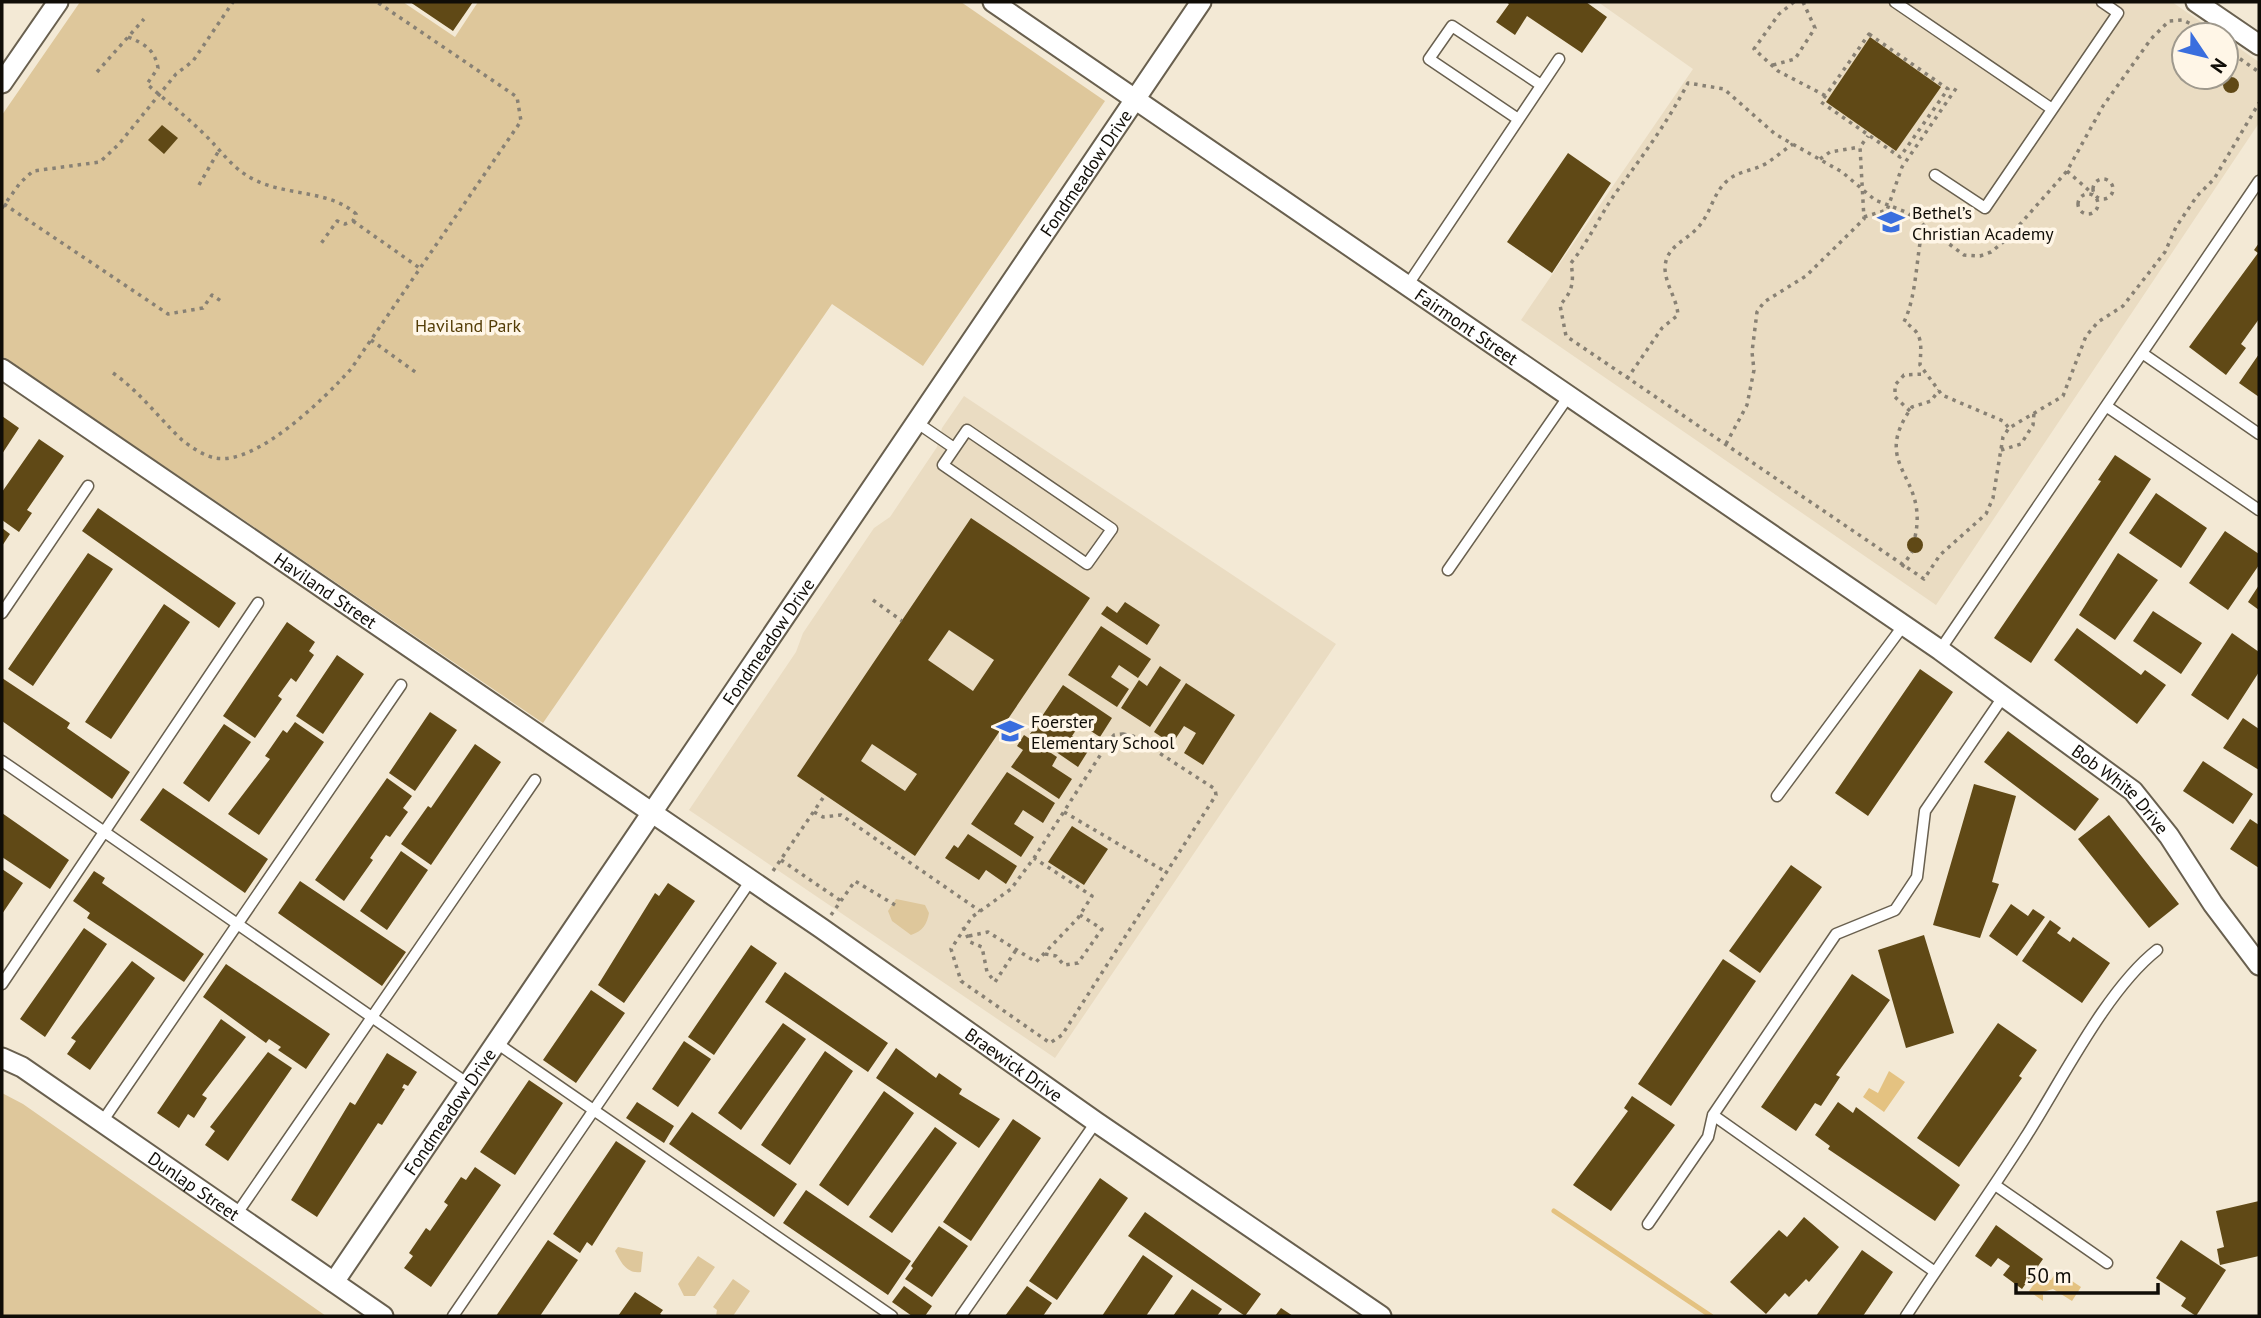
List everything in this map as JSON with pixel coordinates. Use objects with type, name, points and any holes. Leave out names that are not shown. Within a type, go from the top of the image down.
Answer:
[{"type":"street","points":[[2,83],[58,2]]},
{"type":"street","name":"Fairmont Street","points":[[993,2],[1940,650]]},
{"type":"street","name":"Fondmeadow Drive","points":[[334,1282],[1201,2]]},
{"type":"street","points":[[2196,2],[2259,45]]},
{"type":"street","name":"Haviland Street","points":[[2,369],[650,813]]},
{"type":"street","name":"Bob White Drive","points":[[1940,650],[2133,791],[2169,836],[2213,904],[2259,963]]},
{"type":"street","name":"Braewick Drive","points":[[650,813],[821,928],[1359,1311],[1381,1316]]},
{"type":"street","name":"Dunlap Street","points":[[2,1058],[22,1067],[383,1316]]},
{"type":"lane","points":[[1895,2],[2052,109]]},
{"type":"lane","points":[[1935,175],[1985,208],[2118,13],[2102,2]]},
{"type":"lane","points":[[1518,119],[1429,59],[1452,26],[1541,85]]},
{"type":"lane","points":[[1406,286],[1559,58]]},
{"type":"lane","points":[[1940,650],[2259,181]]},
{"type":"lane","points":[[2142,353],[2259,434]]},
{"type":"lane","points":[[1448,570],[1568,397]]},
{"type":"lane","points":[[2106,406],[2259,510]]},
{"type":"lane","points":[[916,422],[954,448]]},
{"type":"lane","points":[[967,430],[1112,529],[1087,564],[943,465],[954,448],[967,430]]},
{"type":"lane","points":[[2,613],[88,486]]},
{"type":"lane","points":[[2,984],[102,831],[258,603]]},
{"type":"lane","points":[[1777,796],[1903,625]]},
{"type":"lane","points":[[102,1122],[401,685]]},
{"type":"lane","points":[[1648,1224],[1708,1137],[1713,1115],[1836,934],[1895,910],[1917,877],[1925,811],[2003,697]]},
{"type":"lane","points":[[2,761],[467,1083]]},
{"type":"lane","points":[[236,1215],[535,780]]},
{"type":"lane","points":[[453,1316],[594,1110],[756,884]]},
{"type":"lane","points":[[1906,1316],[1995,1185],[2082,1045],[2138,964],[2157,950]]},
{"type":"lane","points":[[495,1041],[892,1316]]},
{"type":"lane","points":[[1713,1115],[1935,1272]]},
{"type":"lane","points":[[961,1316],[1096,1122]]},
{"type":"lane","points":[[1995,1185],[2108,1263]]},
{"type":"path","points":[[224,303],[212,295],[203,308],[168,314],[3,206],[33,171],[100,162],[119,144],[176,75],[193,61],[233,2]]},
{"type":"path","points":[[113,373],[135,388],[183,441],[197,451],[216,458],[234,457],[282,431],[327,396],[371,340],[511,140],[521,121],[522,109],[517,97],[377,2]]},
{"type":"path","points":[[1794,2],[1779,14],[1754,49],[1778,71],[1826,96]]},
{"type":"path","points":[[1773,65],[1795,59],[1815,28],[1803,2]]},
{"type":"path","points":[[97,72],[144,19]]},
{"type":"path","points":[[2170,22],[2151,39],[2103,106],[2067,171],[2007,239],[1991,252],[1980,256],[1964,255],[1906,212],[1862,191],[1842,172],[1775,134],[1724,89],[1688,83],[1668,123],[1617,192],[1593,235],[1571,263],[1574,281],[1571,294],[1560,305],[1566,336],[1602,358],[1627,379],[1661,398],[1902,567],[1924,579],[1940,555],[1986,514],[1993,498],[2003,437],[2009,428],[2063,396],[2087,336],[2098,322],[2123,306],[2165,252],[2176,228],[2221,167],[2259,103]]},
{"type":"path","points":[[1869,34],[1948,89],[1900,157],[1821,102],[1826,96],[1869,34]]},
{"type":"path","points":[[128,37],[143,43],[156,55],[158,68],[147,84],[206,135],[234,168],[276,189],[347,206],[356,214],[353,220],[345,224],[337,221],[320,245]]},
{"type":"path","points":[[2240,59],[2259,72]]},
{"type":"path","points":[[1726,444],[1747,405],[1754,370],[1752,352],[1757,312],[1764,302],[1806,276],[1864,217],[1887,210],[1902,167],[1957,87]]},
{"type":"path","points":[[1864,217],[1860,148],[1868,136]]},
{"type":"path","points":[[1627,379],[1662,328],[1678,315],[1678,303],[1665,269],[1668,255],[1677,242],[1690,236],[1701,224],[1715,194],[1726,181],[1740,172],[1766,163],[1793,144]]},
{"type":"path","points":[[1819,159],[1830,152],[1860,148]]},
{"type":"path","points":[[199,185],[218,152]]},
{"type":"path","points":[[2067,171],[2093,194],[2098,202],[2097,209],[2090,214],[2084,213],[2078,205],[2080,199],[2093,194],[2107,198],[2113,187],[2106,179],[2100,179],[2095,183],[2093,194]]},
{"type":"path","points":[[353,220],[421,269]]},
{"type":"path","points":[[1923,227],[1915,260],[1911,308],[1904,322],[1916,328],[1921,340],[1920,365],[1938,390],[1963,405],[2003,421],[2009,428]]},
{"type":"path","points":[[371,340],[418,374]]},
{"type":"path","points":[[1910,411],[1895,397],[1895,385],[1904,375],[1925,374]]},
{"type":"path","points":[[1916,537],[1918,500],[1895,455],[1895,448],[1903,420],[1910,411],[1931,401],[1938,390]]},
{"type":"path","points":[[2001,450],[2021,444],[2033,425],[2034,413]]},
{"type":"path","points":[[1902,567],[1912,552]]},
{"type":"path","points":[[873,600],[902,621]]},
{"type":"path","points":[[1114,735],[1133,736],[1215,789],[1216,795],[1056,1042],[1050,1043],[961,981],[951,949],[963,928],[980,911],[1011,889],[1114,735]]},
{"type":"path","points":[[756,884],[780,860],[825,795]]},
{"type":"path","points":[[814,811],[823,817],[841,815],[980,911]]},
{"type":"path","points":[[1064,812],[1166,872]]},
{"type":"path","points":[[969,936],[988,932],[1036,962],[1080,915],[1092,896],[1034,858]]},
{"type":"path","points":[[780,860],[841,901]]},
{"type":"path","points":[[821,928],[855,881],[895,905]]},
{"type":"path","points":[[1045,954],[1056,956],[1064,965],[1078,963],[1102,929],[1080,915]]},
{"type":"path","points":[[963,928],[970,942],[982,947],[988,972],[995,982],[1017,949]]},
{"type":"shaded area","name":"Bethel’s Christian Academy","points":[[1598,2],[2172,2],[2200,21],[2170,21],[2170,91],[2240,91],[2240,49],[2259,62],[2259,123],[1936,605],[1521,320],[1693,69]]},
{"type":"shaded area","name":"Foerster Elementary School","points":[[964,396],[1336,644],[1055,1058],[689,810],[796,652],[803,633],[874,528],[890,517],[937,447],[942,428]]},
{"type":"shaded area","points":[[1889,1071],[1905,1082],[1884,1112],[1863,1097],[1869,1088],[1878,1093]]},
{"type":"shaded area","points":[[2057,1271],[2081,1287],[2072,1301],[2053,1289],[2043,1292],[2043,1301],[2029,1291],[2038,1279],[2051,1280]]},
{"type":"green space","name":"Haviland Park","points":[[80,2],[403,2],[455,37],[478,2],[961,2],[1105,101],[923,366],[832,304],[543,723],[2,356],[2,115]]},
{"type":"green space","points":[[896,899],[925,905],[929,913],[924,927],[911,935],[892,921],[888,911]]},
{"type":"green space","points":[[2,1093],[23,1104],[326,1316],[2,1316]]},
{"type":"green space","points":[[618,1247],[643,1252],[641,1272],[631,1271],[625,1266],[615,1251]]},
{"type":"green space","points":[[698,1256],[715,1267],[695,1296],[684,1296],[678,1284]]},
{"type":"green space","points":[[733,1279],[750,1291],[733,1316],[716,1316],[717,1310],[713,1307]]},
{"type":"building","points":[[410,2],[473,2],[453,31]]},
{"type":"building","points":[[1506,2],[1586,2],[1607,17],[1582,53],[1527,16],[1515,35],[1496,22],[1509,4]]},
{"type":"building","points":[[1870,37],[1941,87],[1896,151],[1826,102]]},
{"type":"building","points":[[162,125],[178,138],[164,154],[148,140]]},
{"type":"building","points":[[1568,153],[1611,183],[1552,273],[1507,242]]},
{"type":"building","points":[[2259,243],[2259,319],[2241,344],[2246,348],[2226,375],[2189,347],[2258,253],[2254,250]]},
{"type":"building","points":[[2259,354],[2259,397],[2239,383]]},
{"type":"building","points":[[2,416],[19,428],[2,454]]},
{"type":"building","points":[[39,439],[64,456],[27,510],[32,513],[19,532],[2,520],[2,492]]},
{"type":"building","points":[[2115,455],[2151,479],[2031,663],[1994,638],[2101,481],[2098,480]]},
{"type":"building","points":[[2156,493],[2207,528],[2181,568],[2129,533]]},
{"type":"building","points":[[98,508],[236,603],[219,628],[82,531]]},
{"type":"building","points":[[971,518],[1090,598],[915,856],[797,776]],"holes":[[[949,630],[994,660],[973,691],[928,660]],[[872,744],[917,774],[905,791],[861,761]]]},
{"type":"building","points":[[2,528],[10,534],[2,546]]},
{"type":"building","points":[[2225,531],[2259,554],[2259,565],[2228,610],[2189,583]]},
{"type":"building","points":[[1912,537],[1918,537],[1923,545],[1921,551],[1912,553],[1907,548],[1907,542]]},
{"type":"building","points":[[88,553],[113,569],[33,686],[8,669]]},
{"type":"building","points":[[2118,553],[2158,580],[2115,640],[2079,615]]},
{"type":"building","points":[[2259,585],[2259,610],[2248,602]]},
{"type":"building","points":[[1125,602],[1160,625],[1147,645],[1101,614],[1107,606],[1117,613]]},
{"type":"building","points":[[164,604],[190,622],[111,739],[85,722]]},
{"type":"building","points":[[2153,611],[2202,643],[2181,674],[2133,641]]},
{"type":"building","points":[[287,622],[315,642],[309,651],[314,655],[296,682],[291,678],[278,696],[282,699],[255,738],[223,716]]},
{"type":"building","points":[[1101,626],[1151,659],[1138,678],[1119,665],[1111,677],[1129,689],[1117,707],[1068,675]]},
{"type":"building","points":[[2077,628],[2141,675],[2145,670],[2166,685],[2137,724],[2054,660]]},
{"type":"building","points":[[2232,633],[2259,652],[2259,672],[2228,720],[2191,695]]},
{"type":"building","points":[[337,655],[364,674],[323,734],[296,716]]},
{"type":"building","points":[[1160,666],[1181,680],[1150,727],[1121,708],[1139,680],[1147,686]]},
{"type":"building","points":[[1920,669],[1953,692],[1868,816],[1835,793]]},
{"type":"building","points":[[2,678],[70,723],[67,728],[130,772],[112,799],[2,721]]},
{"type":"building","points":[[1186,683],[1235,715],[1203,765],[1184,753],[1196,733],[1184,726],[1172,744],[1154,732]]},
{"type":"building","points":[[1063,685],[1112,718],[1100,737],[1080,724],[1072,736],[1090,748],[1078,767],[1030,734]]},
{"type":"building","points":[[430,712],[457,730],[415,791],[389,773]]},
{"type":"building","points":[[2243,718],[2259,729],[2259,770],[2223,748]]},
{"type":"building","points":[[295,722],[324,742],[259,835],[228,814],[270,759],[265,756],[283,730],[287,733]]},
{"type":"building","points":[[224,724],[251,742],[209,802],[183,783]]},
{"type":"building","points":[[2008,731],[2099,799],[2075,831],[1984,762]]},
{"type":"building","points":[[1024,735],[1057,757],[1052,766],[1072,779],[1059,799],[1011,767],[1023,750],[1017,746]]},
{"type":"building","points":[[475,744],[501,762],[431,865],[401,844],[428,806],[431,808]]},
{"type":"building","points":[[2203,761],[2253,794],[2233,824],[2183,791]]},
{"type":"building","points":[[1007,772],[1055,803],[1043,823],[1023,810],[1014,824],[1034,837],[1021,857],[971,824]]},
{"type":"building","points":[[387,778],[412,796],[403,808],[408,812],[390,837],[386,835],[370,858],[373,860],[344,901],[315,880]]},
{"type":"building","points":[[1974,784],[2016,796],[1992,882],[1999,884],[1980,938],[1933,925]]},
{"type":"building","points":[[163,788],[268,859],[245,893],[140,820]]},
{"type":"building","points":[[2,813],[69,860],[50,889],[2,857]]},
{"type":"building","points":[[2109,815],[2179,904],[2149,928],[2078,839]]},
{"type":"building","points":[[2250,819],[2259,825],[2259,868],[2230,849]]},
{"type":"building","points":[[1072,826],[1108,849],[1084,885],[1048,862]]},
{"type":"building","points":[[968,834],[1017,866],[1006,884],[986,870],[979,880],[945,858],[954,845],[958,848]]},
{"type":"building","points":[[401,851],[428,870],[387,930],[360,911]]},
{"type":"building","points":[[1791,865],[1822,887],[1760,973],[1729,951]]},
{"type":"building","points":[[2,869],[23,883],[2,914]]},
{"type":"building","points":[[94,871],[105,878],[102,883],[204,954],[184,982],[87,918],[90,913],[73,901]]},
{"type":"building","points":[[300,881],[406,952],[382,986],[278,913]]},
{"type":"building","points":[[668,883],[695,901],[624,1003],[598,985],[655,893],[659,896]]},
{"type":"building","points":[[2011,904],[2028,916],[2033,909],[2045,917],[2017,956],[1989,936]]},
{"type":"building","points":[[2050,920],[2061,928],[2057,933],[2070,942],[2073,937],[2110,963],[2082,1003],[2022,961]]},
{"type":"building","points":[[84,928],[107,944],[45,1037],[20,1019]]},
{"type":"building","points":[[1924,935],[1954,1033],[1906,1048],[1878,950]]},
{"type":"building","points":[[751,945],[777,963],[714,1055],[688,1037]]},
{"type":"building","points":[[1723,959],[1756,981],[1671,1106],[1638,1084]]},
{"type":"building","points":[[132,961],[155,978],[90,1070],[67,1054],[76,1041],[71,1038]]},
{"type":"building","points":[[226,964],[330,1034],[306,1069],[278,1050],[281,1047],[269,1039],[266,1043],[203,997]]},
{"type":"building","points":[[785,972],[888,1043],[868,1072],[765,1002]]},
{"type":"building","points":[[1852,974],[1890,1000],[1836,1075],[1840,1077],[1821,1106],[1815,1103],[1796,1131],[1761,1107]]},
{"type":"building","points":[[591,990],[625,1013],[576,1083],[543,1060]]},
{"type":"building","points":[[221,1019],[246,1037],[202,1095],[207,1098],[194,1118],[188,1114],[179,1128],[157,1113]]},
{"type":"building","points":[[783,1023],[806,1039],[741,1130],[718,1113]]},
{"type":"building","points":[[1998,1023],[2037,1050],[2019,1076],[2022,1078],[1959,1167],[1917,1138]]},
{"type":"building","points":[[684,1041],[711,1059],[678,1107],[652,1089]]},
{"type":"building","points":[[896,1048],[936,1078],[939,1073],[962,1089],[959,1094],[1000,1119],[979,1148],[876,1078]]},
{"type":"building","points":[[825,1051],[853,1071],[790,1165],[761,1145]]},
{"type":"building","points":[[268,1052],[292,1068],[228,1161],[205,1145],[215,1131],[210,1127]]},
{"type":"building","points":[[387,1053],[417,1072],[408,1086],[404,1084],[402,1088],[405,1089],[382,1125],[378,1123],[317,1217],[291,1200],[350,1102],[355,1105]]},
{"type":"building","points":[[529,1080],[563,1103],[515,1175],[480,1152]]},
{"type":"building","points":[[884,1091],[914,1113],[848,1206],[819,1185]]},
{"type":"building","points":[[1632,1096],[1675,1125],[1611,1211],[1573,1185],[1628,1111],[1624,1108]]},
{"type":"building","points":[[637,1102],[674,1126],[664,1143],[626,1118]]},
{"type":"building","points":[[1838,1102],[1853,1113],[1856,1107],[1960,1185],[1935,1221],[1828,1149],[1830,1146],[1815,1135]]},
{"type":"building","points":[[692,1112],[797,1184],[774,1217],[669,1144]]},
{"type":"building","points":[[1013,1119],[1041,1138],[971,1241],[943,1222]]},
{"type":"building","points":[[935,1127],[957,1143],[892,1233],[869,1217]]},
{"type":"building","points":[[616,1141],[646,1161],[592,1246],[587,1242],[580,1253],[553,1234]]},
{"type":"building","points":[[475,1167],[501,1185],[431,1287],[404,1268],[413,1256],[409,1253],[426,1228],[430,1231],[448,1205],[444,1202],[461,1177],[466,1180]]},
{"type":"building","points":[[1100,1178],[1128,1198],[1057,1300],[1029,1281]]},
{"type":"building","points":[[806,1190],[911,1261],[888,1295],[783,1223]]},
{"type":"building","points":[[2259,1201],[2259,1256],[2220,1265],[2217,1249],[2224,1247],[2216,1211]]},
{"type":"building","points":[[1145,1212],[1261,1294],[1245,1316],[1128,1236]]},
{"type":"building","points":[[1804,1217],[1839,1247],[1809,1282],[1806,1279],[1789,1297],[1785,1293],[1766,1314],[1730,1282],[1779,1230],[1787,1237]]},
{"type":"building","points":[[1996,1225],[2043,1259],[2022,1289],[2003,1275],[2010,1266],[1998,1258],[1991,1267],[1975,1256]]},
{"type":"building","points":[[939,1226],[968,1246],[932,1297],[905,1279]]},
{"type":"building","points":[[548,1240],[578,1260],[540,1316],[496,1316]]},
{"type":"building","points":[[2181,1240],[2226,1270],[2196,1316],[2181,1306],[2186,1298],[2156,1278]]},
{"type":"building","points":[[1862,1250],[1893,1272],[1863,1316],[1816,1316]]},
{"type":"building","points":[[1143,1255],[1173,1276],[1146,1316],[1102,1316]]},
{"type":"building","points":[[904,1286],[932,1306],[925,1316],[912,1316],[892,1302]]},
{"type":"building","points":[[1027,1286],[1052,1303],[1043,1316],[1005,1316]]},
{"type":"building","points":[[1192,1289],[1222,1309],[1217,1316],[1173,1316]]},
{"type":"building","points":[[635,1292],[663,1310],[660,1314],[663,1316],[618,1316]]},
{"type":"building","points":[[1281,1308],[1293,1316],[1275,1316]]},
{"type":"waterway","points":[[1554,1211],[1711,1316]]},
{"type":"place","name":"Bethel’s Christian Academy","points":[[1891,222]]},
{"type":"place","name":"Foerster Elementary School","points":[[1010,731]]}]
